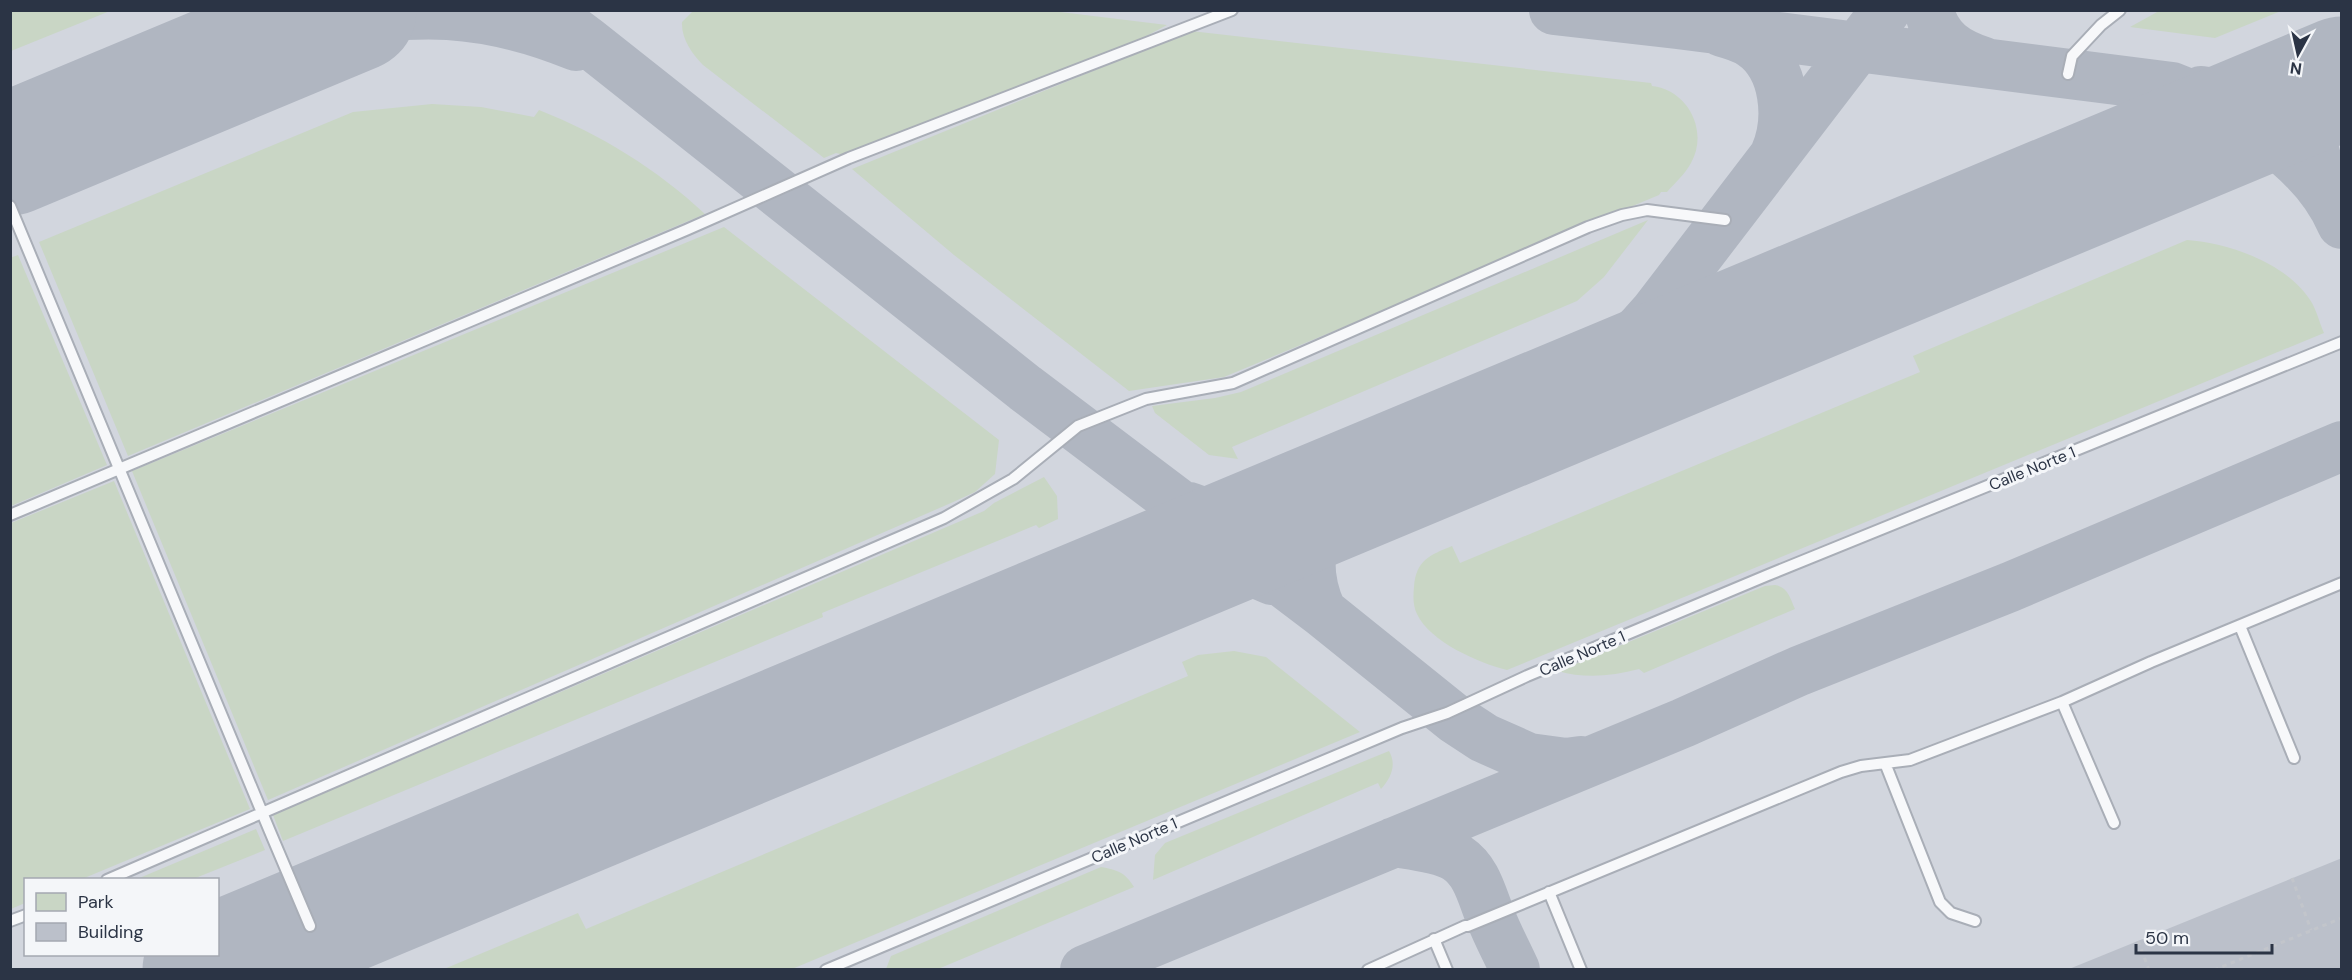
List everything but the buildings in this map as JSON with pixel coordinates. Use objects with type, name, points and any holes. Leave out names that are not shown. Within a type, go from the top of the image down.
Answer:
[{"type":"lane","points":[[10,515],[675,234],[849,158],[1232,10]]},
{"type":"lane","points":[[2068,74],[2072,56],[2101,25],[2120,10]]},
{"type":"lane","points":[[10,206],[310,926]]},
{"type":"lane","points":[[109,878],[944,518],[1013,478],[1078,426],[1146,399],[1233,383],[1578,232],[1622,215],[1647,210],[1725,220]]},
{"type":"lane","name":"Calle Norte 1","points":[[826,969],[1391,732],[1447,713],[1527,676],[1768,575],[2342,342]]},
{"type":"lane","points":[[1368,969],[1434,939],[1841,772],[1861,766],[1910,760],[2062,702],[2151,662],[2342,583]]},
{"type":"lane","points":[[2240,626],[2294,758]]},
{"type":"lane","points":[[2062,702],[2114,823]]},
{"type":"lane","points":[[1885,763],[1940,902],[1951,913],[1975,921]]},
{"type":"lane","points":[[1550,892],[1581,969]]},
{"type":"lane","points":[[1434,939],[1447,969]]},
{"type":"path","points":[[2292,878],[2311,930]]},
{"type":"path","points":[[2214,969],[2342,918]]},
{"type":"path","points":[[2138,941],[2149,969]]},
{"type":"shaded area","points":[[10,11],[2341,11],[2341,969],[11,969]]},
{"type":"green space","points":[[11,10],[110,10],[110,11],[11,51]]},
{"type":"green space","points":[[694,10],[1044,10],[1167,25],[1124,48],[844,155],[836,153],[824,158],[699,61],[691,51],[682,28],[682,22]]},
{"type":"green space","points":[[2159,11],[2281,11],[2215,38],[2130,27]]},
{"type":"green space","points":[[1191,31],[1651,83],[1652,86],[1676,95],[1692,114],[1698,138],[1696,151],[1689,167],[1667,192],[1661,192],[1659,195],[1224,377],[1129,391],[954,255],[852,169]]},
{"type":"green space","points":[[432,104],[481,107],[534,117],[539,110],[584,130],[627,154],[667,182],[705,214],[128,456],[39,242],[353,112]]},
{"type":"green space","points":[[1648,220],[1604,277],[1577,301],[1232,447],[1238,459],[1209,455],[1155,413],[1152,406],[1215,398],[1241,392]]},
{"type":"green space","points":[[724,227],[999,440],[995,474],[975,492],[951,503],[268,800],[132,471]]},
{"type":"green space","points":[[2187,240],[2239,251],[2257,258],[2289,277],[2312,303],[2324,333],[1507,670],[1456,650],[1433,634],[1417,614],[1413,594],[1415,578],[1421,565],[1437,552],[1452,546],[1460,563],[1920,372],[1913,356]]},
{"type":"green space","points":[[18,255],[107,465],[11,506],[10,258]]},
{"type":"green space","points":[[1044,477],[1057,496],[1058,519],[1039,528],[1036,525],[822,613],[823,617],[283,841],[273,815],[984,511],[994,503]]},
{"type":"green space","points":[[114,481],[250,809],[84,878],[24,878],[24,903],[11,909],[11,523]]},
{"type":"green space","points":[[1775,585],[1786,591],[1795,609],[1644,673],[1639,669],[1609,675],[1588,676],[1558,671],[1765,586]]},
{"type":"green space","points":[[1234,651],[1266,657],[1360,732],[792,969],[444,969],[578,913],[586,929],[1188,676],[1182,662],[1198,655]]},
{"type":"green space","points":[[1389,751],[1393,761],[1392,771],[1381,789],[1378,783],[1153,880],[1155,855],[1165,843]]},
{"type":"green space","points":[[256,829],[265,850],[195,878],[139,878]]},
{"type":"green space","points":[[1101,867],[1120,872],[1134,887],[938,969],[886,969],[891,956]]},
{"type":"taxiway","points":[[545,10],[1025,388],[1322,612],[1455,719],[1484,738],[1529,758],[1566,763],[1581,761]]},
{"type":"taxiway","points":[[1554,10],[2172,87],[2222,110],[2271,140],[2313,178],[2329,200],[2342,224]]},
{"type":"taxiway","points":[[1528,418],[1596,370],[1655,312],[1886,10]]},
{"type":"taxiway","points":[[1929,10],[1932,21],[1942,38],[1957,50],[1984,62]]},
{"type":"taxiway","points":[[338,18],[420,14],[465,16],[514,25],[576,46]]},
{"type":"taxiway","points":[[1722,32],[1752,44],[1772,66],[1782,95],[1783,110],[1783,126],[1775,154]]},
{"type":"taxiway","points":[[2330,197],[2314,149],[2312,125],[2313,113],[2318,101],[2337,79]]},
{"type":"taxiway","points":[[2201,91],[2254,96],[2306,91]]},
{"type":"taxiway","points":[[1085,970],[1683,723],[1799,671],[2010,587],[2342,446]]},
{"type":"taxiway","points":[[1189,507],[1210,514],[1251,517],[1292,510],[1352,489]]},
{"type":"taxiway","points":[[1322,612],[1313,587],[1311,572],[1310,558],[1315,530],[1329,506],[1352,489]]},
{"type":"taxiway","points":[[1135,580],[1204,568],[1238,569],[1272,580]]},
{"type":"taxiway","points":[[1394,842],[1443,852],[1457,858],[1470,870],[1515,970]]},
{"type":"runway","points":[[10,154],[355,10]]},
{"type":"runway","points":[[204,970],[2342,78]]}]
